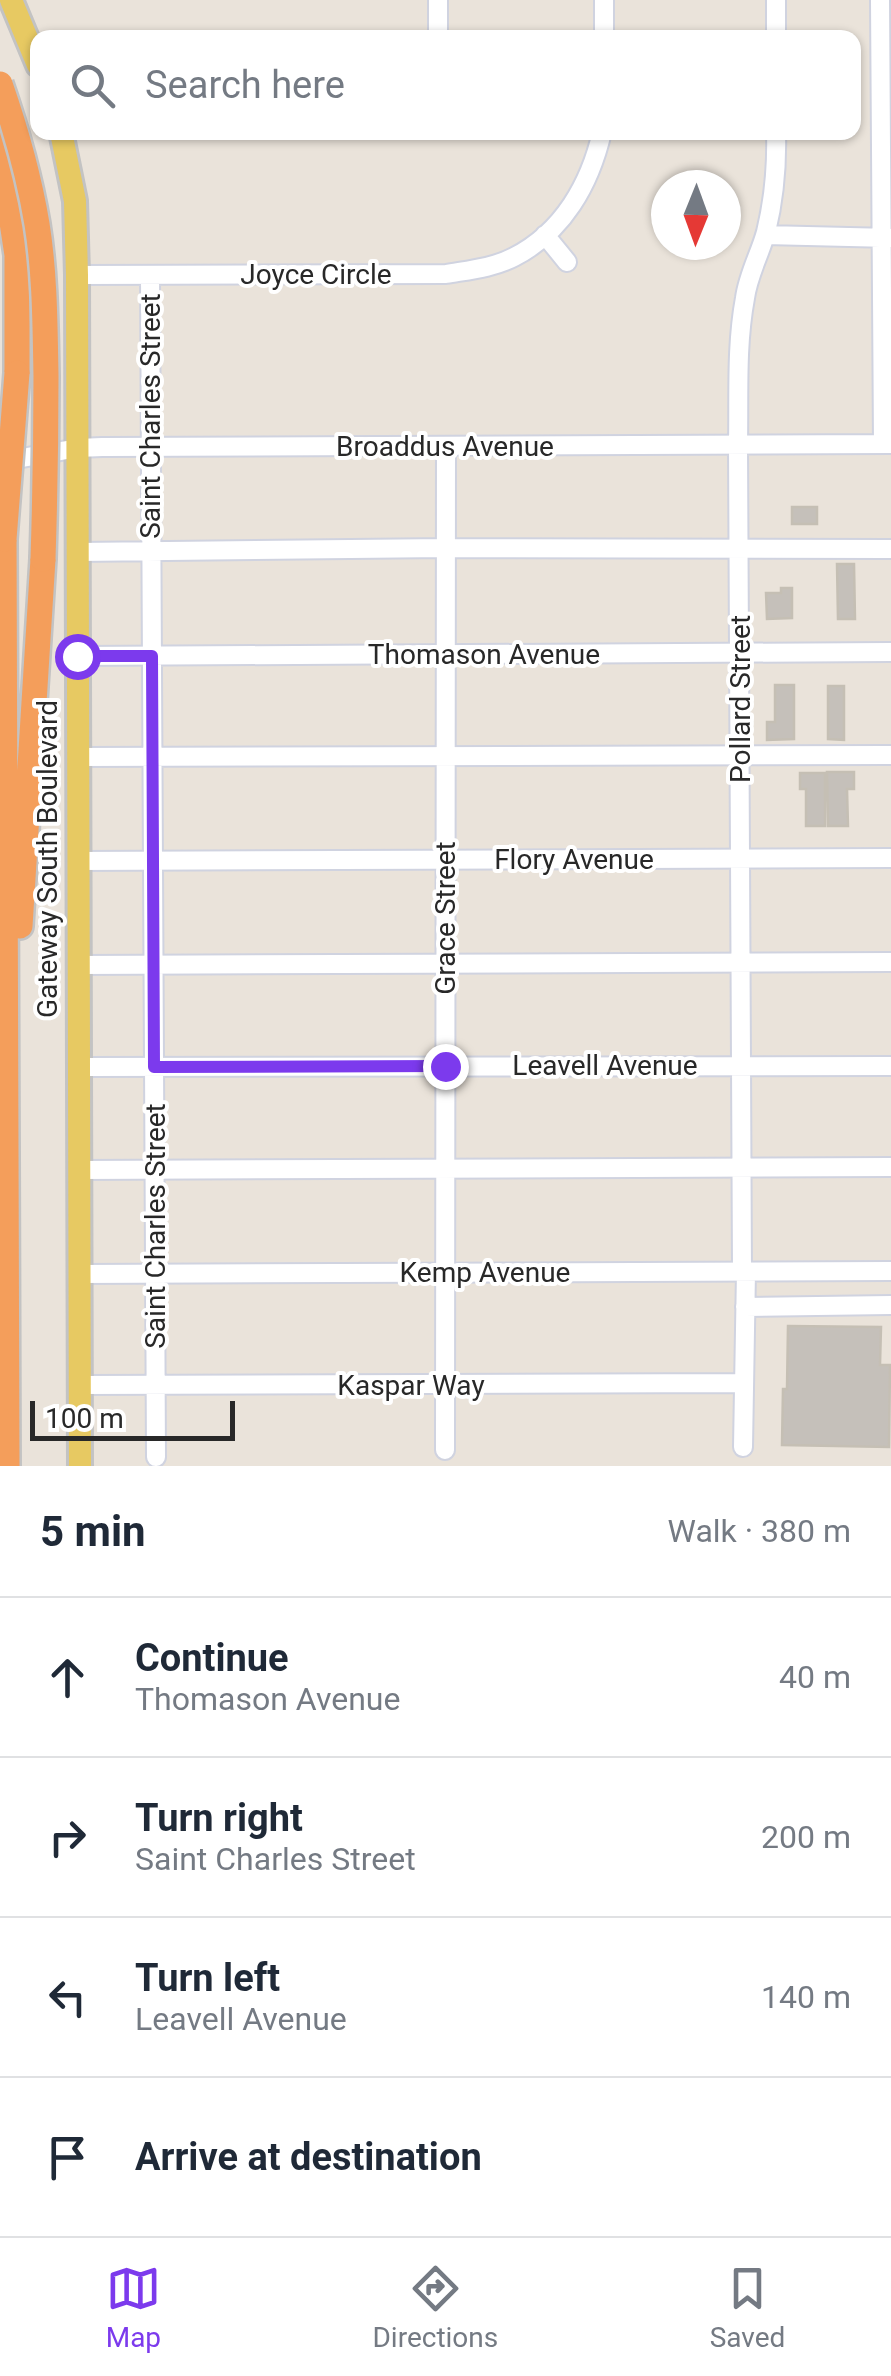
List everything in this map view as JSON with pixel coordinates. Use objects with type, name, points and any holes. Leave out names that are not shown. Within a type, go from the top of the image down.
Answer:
[{"type":"highway","points":[[0,84],[28,175],[41,260],[46,357],[43,558],[4,1180]]},
{"type":"highway","points":[[0,144],[17,255],[4,539],[7,1466]]},
{"type":"main road","points":[[11,0],[30,46]]},
{"type":"main road","name":"Gateway South Boulevard","points":[[63,140],[74,201],[77,275],[80,1466]]},
{"type":"street","points":[[438,0],[438,30]]},
{"type":"street","points":[[604,0],[604,30]]},
{"type":"street","points":[[776,0],[776,30]]},
{"type":"street","points":[[880,0],[887,444]]},
{"type":"street","name":"Joyce Circle","points":[[77,275],[446,274],[498,263],[514,257],[545,235],[568,212],[581,192],[600,140]]},
{"type":"street","name":"Pollard Street","points":[[742,1447],[745,1306],[740,332],[745,296],[765,235],[776,177],[776,140]]},
{"type":"street","points":[[545,235],[568,262]]},
{"type":"street","points":[[765,235],[886,238]]},
{"type":"street","name":"Saint Charles Street","points":[[150,275],[156,1458]]},
{"type":"street","name":"Broaddus Avenue","points":[[0,462],[78,448],[887,444]]},
{"type":"street","name":"Grace Street","points":[[445,1450],[446,446]]},
{"type":"street","points":[[78,552],[739,547],[891,550]]},
{"type":"street","name":"Thomason Avenue","points":[[77,656],[891,652]]},
{"type":"street","points":[[77,757],[891,755]]},
{"type":"street","name":"Flory Avenue","points":[[77,861],[891,858]]},
{"type":"street","points":[[78,965],[891,962]]},
{"type":"street","name":"Leavell Avenue","points":[[78,1067],[891,1066]]},
{"type":"street","points":[[78,1170],[891,1168]]},
{"type":"street","name":"Kemp Avenue","points":[[79,1274],[891,1270]]},
{"type":"street","points":[[745,1306],[891,1305]]},
{"type":"street","name":"Kaspar Way","points":[[79,1385],[743,1384]]},
{"type":"building","points":[[792,507],[817,507],[817,524],[792,524]]},
{"type":"building","points":[[837,564],[854,564],[855,619],[838,619]]},
{"type":"building","points":[[781,588],[792,588],[792,618],[767,619],[766,593],[781,593]]},
{"type":"building","points":[[775,685],[794,685],[794,739],[767,740],[767,722],[775,722]]},
{"type":"building","points":[[828,686],[844,686],[844,740],[828,739]]},
{"type":"building","points":[[827,772],[854,772],[854,789],[847,789],[848,826],[828,826]]},
{"type":"building","points":[[800,773],[825,773],[825,826],[806,826],[806,789],[800,789]]},
{"type":"building","points":[[788,1326],[881,1327],[880,1365],[890,1365],[889,1447],[782,1445]]},
{"type":"route","points":[[77,656],[152,656],[154,1067],[445,1066]]}]
